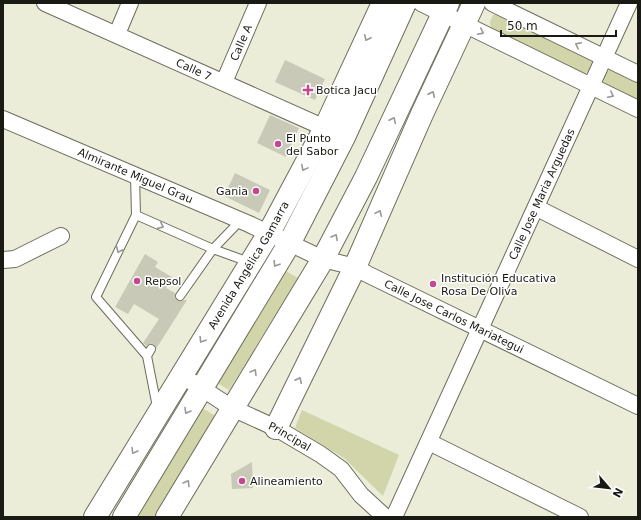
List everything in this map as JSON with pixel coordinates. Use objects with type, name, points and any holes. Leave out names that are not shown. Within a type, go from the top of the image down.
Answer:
[{"type":"main road","name":"Avenida Angélica Gamarra","points":[[124,517],[200,388],[289,244],[334,132],[383,3]]},
{"type":"main road","name":"Avenida Angélica Gamarra","points":[[95,517],[180,375],[268,233],[334,132],[405,3]]},
{"type":"main road","points":[[276,428],[355,266],[474,3]]},
{"type":"main road","points":[[167,517],[323,259],[366,177],[446,8]]},
{"type":"street","name":"Calle 7","points":[[45,3],[334,132]]},
{"type":"street","points":[[117,34],[130,3]]},
{"type":"street","name":"Calle A","points":[[224,82],[258,3]]},
{"type":"street","points":[[421,3],[446,8],[464,24],[638,109]]},
{"type":"street","points":[[492,3],[638,74]]},
{"type":"street","name":"Calle Jose Maria Arguedas","points":[[394,517],[537,208],[629,3]]},
{"type":"street","name":"Almirante Miguel Grau","points":[[3,119],[268,233]]},
{"type":"street","points":[[537,208],[638,259]]},
{"type":"street","name":"Calle Jose Carlos Mariategui","points":[[268,233],[323,259],[355,266],[367,274],[482,328],[638,406]]},
{"type":"street","points":[[3,260],[15,259],[62,236]]},
{"type":"street","name":"Principal","points":[[180,375],[232,408],[276,428],[341,469],[361,495],[385,517]]},
{"type":"street","points":[[429,442],[580,517]]},
{"type":"lane","points":[[135,176],[136,215],[96,297],[147,356],[158,412]]},
{"type":"lane","points":[[136,215],[213,250],[250,262]]},
{"type":"lane","points":[[180,296],[213,250],[240,220]]},
{"type":"lane","points":[[147,356],[151,348]]},
{"type":"green space","points":[[500,13],[592,59],[592,66],[588,72],[582,75],[491,29],[490,22],[493,15]]},
{"type":"green space","points":[[611,68],[638,81],[638,103],[604,86],[605,76]]},
{"type":"green space","points":[[281,268],[298,278],[229,390],[212,380]]},
{"type":"green space","points":[[200,407],[216,416],[157,517],[137,517]]},
{"type":"green space","points":[[302,410],[399,455],[383,496],[344,458],[295,428]]},
{"type":"building","points":[[285,60],[325,79],[315,100],[275,82]]},
{"type":"building","points":[[270,115],[299,128],[286,157],[257,143]]},
{"type":"building","points":[[235,173],[270,190],[259,213],[224,196]]},
{"type":"building","points":[[145,254],[158,262],[155,267],[172,277],[166,288],[175,293],[177,300],[187,300],[156,349],[153,344],[147,346],[143,343],[159,319],[134,304],[128,314],[115,307]]},
{"type":"building","name":"Alineamiento","points":[[252,462],[253,488],[232,489],[231,474]]},
{"type":"place","name":"Botica Jacu","points":[[308,90]]},
{"type":"place","name":"El Punto del Sabor","points":[[278,144]]},
{"type":"place","name":"Gania","points":[[256,191]]},
{"type":"place","name":"Repsol","points":[[137,281]]},
{"type":"place","name":"Institución Educativa Rosa De Oliva","points":[[433,284]]},
{"type":"place","name":"Alineamiento","points":[[242,481]]}]
